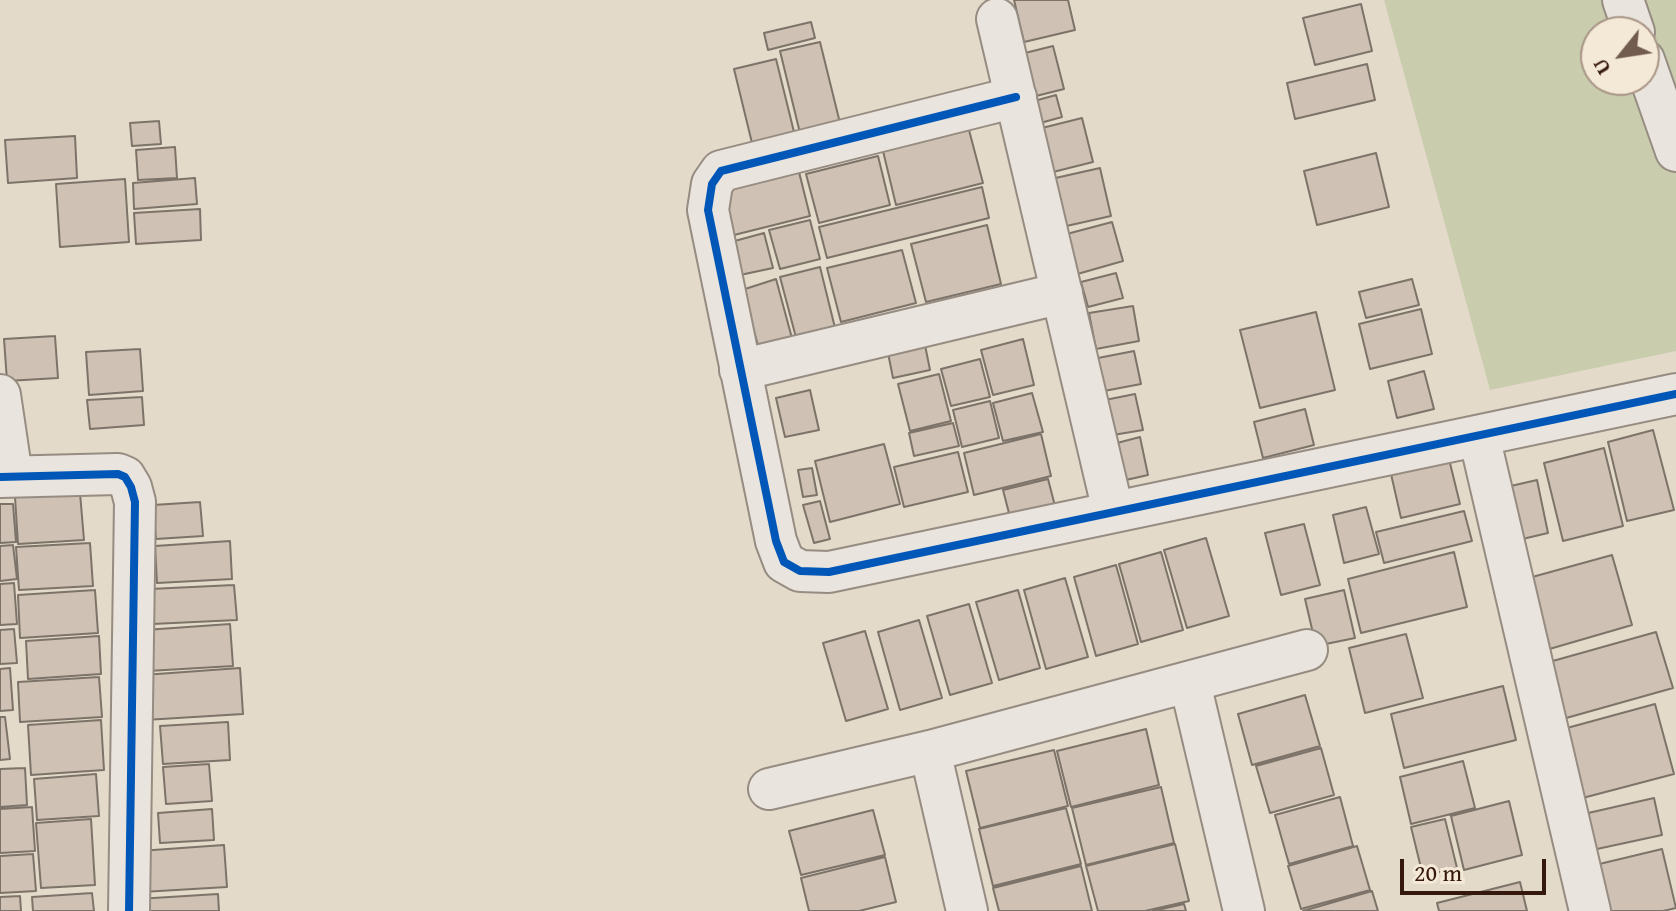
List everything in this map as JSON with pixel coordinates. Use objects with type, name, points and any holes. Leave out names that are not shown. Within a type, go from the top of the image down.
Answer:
[{"type":"street","points":[[997,19],[1113,511]]},
{"type":"street","points":[[1657,96],[1676,151]]},
{"type":"street","points":[[1016,97],[721,171],[712,184],[708,210],[776,541],[784,562],[800,571],[829,572],[1676,394]]},
{"type":"street","points":[[740,370],[1062,293]]},
{"type":"street","points":[[0,395],[6,476],[118,474],[125,477],[135,502],[129,911]]},
{"type":"street","points":[[1479,436],[1590,911]]},
{"type":"street","points":[[769,789],[930,751],[1307,650]]},
{"type":"street","points":[[1190,683],[1244,911]]},
{"type":"street","points":[[930,751],[967,911]]},
{"type":"green space","points":[[1384,0],[1676,0],[1676,351],[1490,390]]},
{"type":"building","points":[[1014,0],[1068,0],[1075,30],[1024,42]]},
{"type":"building","points":[[1361,4],[1372,51],[1315,65],[1303,18]]},
{"type":"building","points":[[811,22],[815,38],[768,50],[764,33]]},
{"type":"building","points":[[820,42],[840,123],[800,133],[780,51]]},
{"type":"building","points":[[1053,46],[1064,89],[1028,98],[1017,55]]},
{"type":"building","points":[[776,59],[794,132],[752,143],[734,69]]},
{"type":"building","points":[[1367,64],[1375,100],[1295,119],[1287,83]]},
{"type":"building","points":[[1056,95],[1062,117],[1033,125],[1027,103]]},
{"type":"building","points":[[1082,118],[1093,162],[1049,173],[1038,129]]},
{"type":"building","points":[[159,121],[161,144],[132,146],[130,123]]},
{"type":"building","points":[[969,130],[983,183],[896,205],[883,151]]},
{"type":"building","points":[[75,136],[77,178],[8,183],[5,140]]},
{"type":"building","points":[[175,147],[177,178],[138,180],[136,150]]},
{"type":"building","points":[[1376,153],[1389,207],[1317,225],[1304,171]]},
{"type":"building","points":[[878,156],[890,205],[819,223],[806,174]]},
{"type":"building","points":[[797,164],[810,216],[730,236],[717,184]]},
{"type":"building","points":[[1100,168],[1111,216],[1062,227],[1051,179]]},
{"type":"building","points":[[195,178],[197,204],[134,209],[133,183]]},
{"type":"building","points":[[125,179],[129,242],[60,247],[56,184]]},
{"type":"building","points":[[982,187],[989,218],[827,258],[819,227]]},
{"type":"building","points":[[200,209],[201,240],[136,244],[134,213]]},
{"type":"building","points":[[810,220],[820,259],[780,269],[769,230]]},
{"type":"building","points":[[1112,222],[1123,261],[1074,275],[1063,235]]},
{"type":"building","points":[[987,225],[1001,284],[926,302],[911,244]]},
{"type":"building","points":[[764,233],[773,268],[740,275],[731,242]]},
{"type":"building","points":[[902,250],[916,303],[841,322],[827,268]]},
{"type":"building","points":[[820,267],[837,336],[798,345],[780,277]]},
{"type":"building","points":[[1116,273],[1123,298],[1088,307],[1081,282]]},
{"type":"building","points":[[776,279],[793,342],[760,352],[742,290]]},
{"type":"building","points":[[1412,279],[1419,305],[1366,318],[1359,292]]},
{"type":"building","points":[[1133,306],[1139,341],[1096,349],[1089,313]]},
{"type":"building","points":[[1421,309],[1432,354],[1370,369],[1359,324]]},
{"type":"building","points":[[1316,312],[1335,390],[1260,408],[1240,330]]},
{"type":"building","points":[[55,336],[58,378],[7,381],[4,339]]},
{"type":"building","points":[[1023,339],[1034,385],[993,395],[981,350]]},
{"type":"building","points":[[925,345],[930,370],[893,378],[888,353]]},
{"type":"building","points":[[140,349],[143,391],[89,395],[86,352]]},
{"type":"building","points":[[1134,351],[1141,384],[1104,391],[1098,358]]},
{"type":"building","points":[[980,359],[990,397],[951,406],[941,369]]},
{"type":"building","points":[[1424,371],[1434,409],[1397,418],[1388,381]]},
{"type":"building","points":[[939,374],[951,421],[910,431],[898,384]]},
{"type":"building","points":[[810,390],[819,430],[785,437],[776,398]]},
{"type":"building","points":[[1032,393],[1043,432],[1003,441],[993,403]]},
{"type":"building","points":[[1135,394],[1143,430],[1107,436],[1100,401]]},
{"type":"building","points":[[142,397],[144,425],[90,429],[87,400]]},
{"type":"building","points":[[990,401],[999,438],[962,447],[953,410]]},
{"type":"building","points":[[1305,409],[1314,445],[1263,458],[1254,422]]},
{"type":"building","points":[[953,423],[959,446],[914,456],[909,433]]},
{"type":"building","points":[[1653,430],[1674,510],[1627,521],[1608,442]]},
{"type":"building","points":[[1041,434],[1051,476],[974,495],[964,453]]},
{"type":"building","points":[[1140,437],[1148,475],[1126,480],[1117,443]]},
{"type":"building","points":[[884,444],[900,504],[830,522],[815,461]]},
{"type":"building","points":[[1604,448],[1623,526],[1563,541],[1544,463]]},
{"type":"building","points":[[958,452],[968,492],[904,507],[894,467]]},
{"type":"building","points":[[1449,459],[1460,504],[1401,518],[1391,474]]},
{"type":"building","points":[[812,468],[817,495],[803,497],[798,470]]},
{"type":"building","points":[[1048,479],[1055,506],[1010,517],[1003,490]]},
{"type":"building","points":[[1537,480],[1548,533],[1514,541],[1502,488]]},
{"type":"building","points":[[80,493],[84,540],[18,544],[15,497]]},
{"type":"building","points":[[820,501],[830,539],[814,543],[803,505]]},
{"type":"building","points":[[200,502],[203,536],[156,539],[153,505]]},
{"type":"building","points":[[0,504],[13,504],[16,542],[0,543]]},
{"type":"building","points":[[1366,507],[1379,554],[1344,563],[1333,515]]},
{"type":"building","points":[[1464,511],[1472,541],[1384,563],[1376,532]]},
{"type":"building","points":[[1304,524],[1320,585],[1281,595],[1265,533]]},
{"type":"building","points":[[1206,538],[1229,616],[1187,628],[1164,550]]},
{"type":"building","points":[[230,541],[232,579],[157,583],[155,546]]},
{"type":"building","points":[[90,543],[93,586],[19,590],[16,547]]},
{"type":"building","points":[[13,545],[17,579],[0,581],[0,546]]},
{"type":"building","points":[[1161,552],[1183,630],[1141,642],[1119,564]]},
{"type":"building","points":[[1454,552],[1467,607],[1361,633],[1348,579]]},
{"type":"building","points":[[1612,555],[1632,625],[1546,650],[1525,579]]},
{"type":"building","points":[[1116,565],[1138,644],[1096,656],[1074,577]]},
{"type":"building","points":[[1065,578],[1088,657],[1046,669],[1024,590]]},
{"type":"building","points":[[14,583],[17,624],[0,625],[0,584]]},
{"type":"building","points":[[234,585],[237,620],[152,624],[150,589]]},
{"type":"building","points":[[95,590],[98,633],[20,638],[18,595]]},
{"type":"building","points":[[1018,590],[1040,668],[999,680],[976,602]]},
{"type":"building","points":[[1344,590],[1355,638],[1316,646],[1305,599]]},
{"type":"building","points":[[969,604],[992,683],[950,695],[927,616]]},
{"type":"building","points":[[919,620],[942,698],[900,710],[878,632]]},
{"type":"building","points":[[230,624],[233,666],[148,671],[145,630]]},
{"type":"building","points":[[14,629],[17,663],[0,664],[0,630]]},
{"type":"building","points":[[865,631],[888,709],[846,721],[823,643]]},
{"type":"building","points":[[1656,632],[1673,688],[1552,722],[1535,666]]},
{"type":"building","points":[[1406,634],[1423,698],[1365,713],[1349,648]]},
{"type":"building","points":[[99,636],[101,674],[28,679],[26,641]]},
{"type":"building","points":[[10,668],[13,710],[0,711],[0,669]]},
{"type":"building","points":[[240,668],[243,714],[145,720],[143,675]]},
{"type":"building","points":[[99,677],[102,717],[20,722],[18,682]]},
{"type":"building","points":[[1503,686],[1516,740],[1404,768],[1391,714]]},
{"type":"building","points":[[1305,695],[1320,746],[1252,765],[1238,714]]},
{"type":"building","points":[[1655,704],[1674,774],[1575,800],[1556,731]]},
{"type":"building","points":[[0,717],[5,717],[10,759],[0,760]]},
{"type":"building","points":[[101,720],[104,770],[31,775],[28,725]]},
{"type":"building","points":[[228,722],[230,760],[163,764],[160,726]]},
{"type":"building","points":[[1146,729],[1159,785],[1071,807],[1057,751]]},
{"type":"building","points":[[1321,748],[1334,795],[1270,813],[1256,766]]},
{"type":"building","points":[[1054,750],[1068,806],[980,828],[966,771]]},
{"type":"building","points":[[1463,761],[1475,808],[1411,824],[1400,777]]},
{"type":"building","points":[[209,764],[212,801],[166,804],[163,767]]},
{"type":"building","points":[[25,768],[27,805],[0,807],[0,769]]},
{"type":"building","points":[[96,774],[99,816],[37,820],[34,779]]},
{"type":"building","points":[[1161,787],[1174,843],[1086,865],[1072,808]]},
{"type":"building","points":[[1340,797],[1353,846],[1289,864],[1275,815]]},
{"type":"building","points":[[1654,798],[1662,835],[1583,852],[1575,816]]},
{"type":"building","points":[[1509,801],[1522,855],[1464,870],[1451,816]]},
{"type":"building","points":[[32,807],[35,851],[0,853],[0,809]]},
{"type":"building","points":[[1066,808],[1081,864],[993,886],[979,829]]},
{"type":"building","points":[[212,809],[214,840],[160,843],[158,813]]},
{"type":"building","points":[[873,810],[885,855],[801,875],[789,831]]},
{"type":"building","points":[[91,819],[95,885],[41,888],[36,823]]},
{"type":"building","points":[[1445,819],[1457,868],[1423,876],[1411,827]]},
{"type":"building","points":[[1175,844],[1189,901],[1145,911],[1098,911],[1086,866]]},
{"type":"building","points":[[224,845],[227,887],[142,892],[139,851]]},
{"type":"building","points":[[1357,846],[1370,890],[1301,909],[1288,866]]},
{"type":"building","points":[[1662,849],[1676,908],[1663,911],[1602,911],[1591,866]]},
{"type":"building","points":[[33,854],[36,891],[0,893],[0,856]]},
{"type":"building","points":[[885,857],[896,902],[859,911],[809,911],[801,878]]},
{"type":"building","points":[[1081,866],[1092,911],[999,911],[993,888]]},
{"type":"building","points":[[1520,882],[1527,911],[1439,911],[1437,903]]},
{"type":"building","points":[[1372,891],[1378,911],[1303,911]]},
{"type":"building","points":[[92,893],[94,911],[33,911],[32,897]]},
{"type":"building","points":[[218,894],[219,911],[138,911],[137,899]]},
{"type":"building","points":[[20,896],[21,911],[0,911],[0,897]]},
{"type":"building","points":[[1184,904],[1186,911],[1153,911]]},
{"type":"cycle path","points":[[1016,97],[721,171],[712,184],[708,210],[776,541],[784,562],[800,571],[829,572],[1676,394]]},
{"type":"cycle path","points":[[0,477],[118,474],[125,477],[131,487],[135,502],[129,911]]}]
